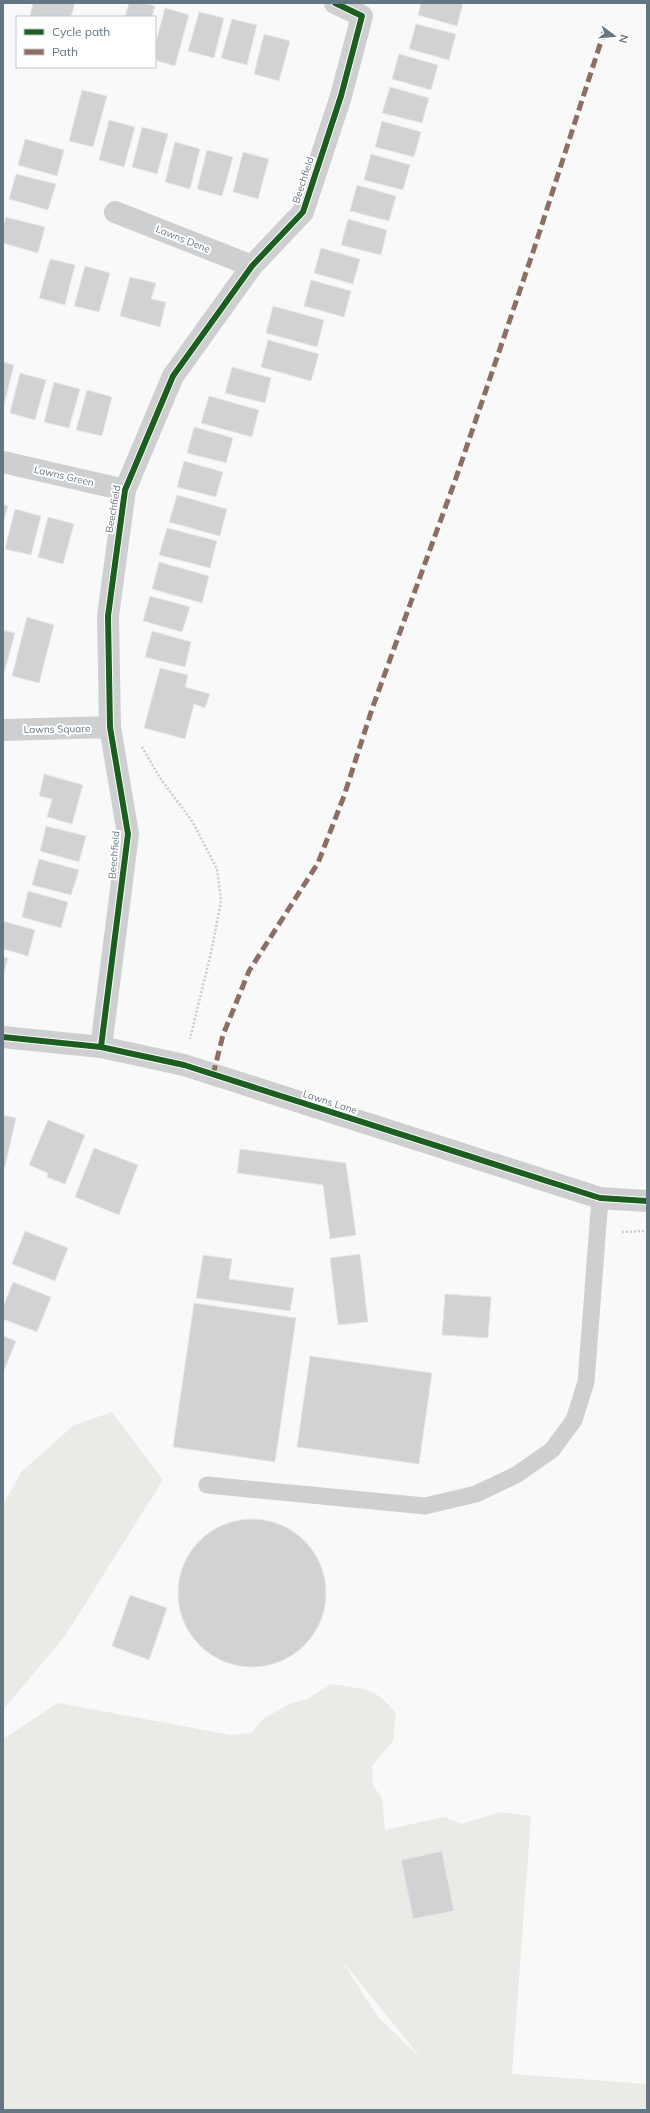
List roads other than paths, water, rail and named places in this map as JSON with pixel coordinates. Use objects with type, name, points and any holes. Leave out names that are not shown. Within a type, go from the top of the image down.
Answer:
[{"type":"street","name":"Beechfield","points":[[101,1047],[128,834],[110,727],[108,616],[125,490],[173,376],[252,266],[303,212],[341,96],[364,10],[335,3]]},
{"type":"street","name":"Lawns Dene","points":[[115,212],[252,266]]},
{"type":"street","name":"Lawns Green","points":[[3,462],[125,490]]},
{"type":"street","name":"Lawns Square","points":[[3,730],[110,727]]},
{"type":"street","name":"Lawns Lane","points":[[3,1038],[101,1047],[184,1065],[600,1198],[647,1201]]},
{"type":"lane","points":[[207,1485],[425,1506],[476,1494],[516,1475],[552,1450],[574,1420],[586,1382],[600,1198]]}]
